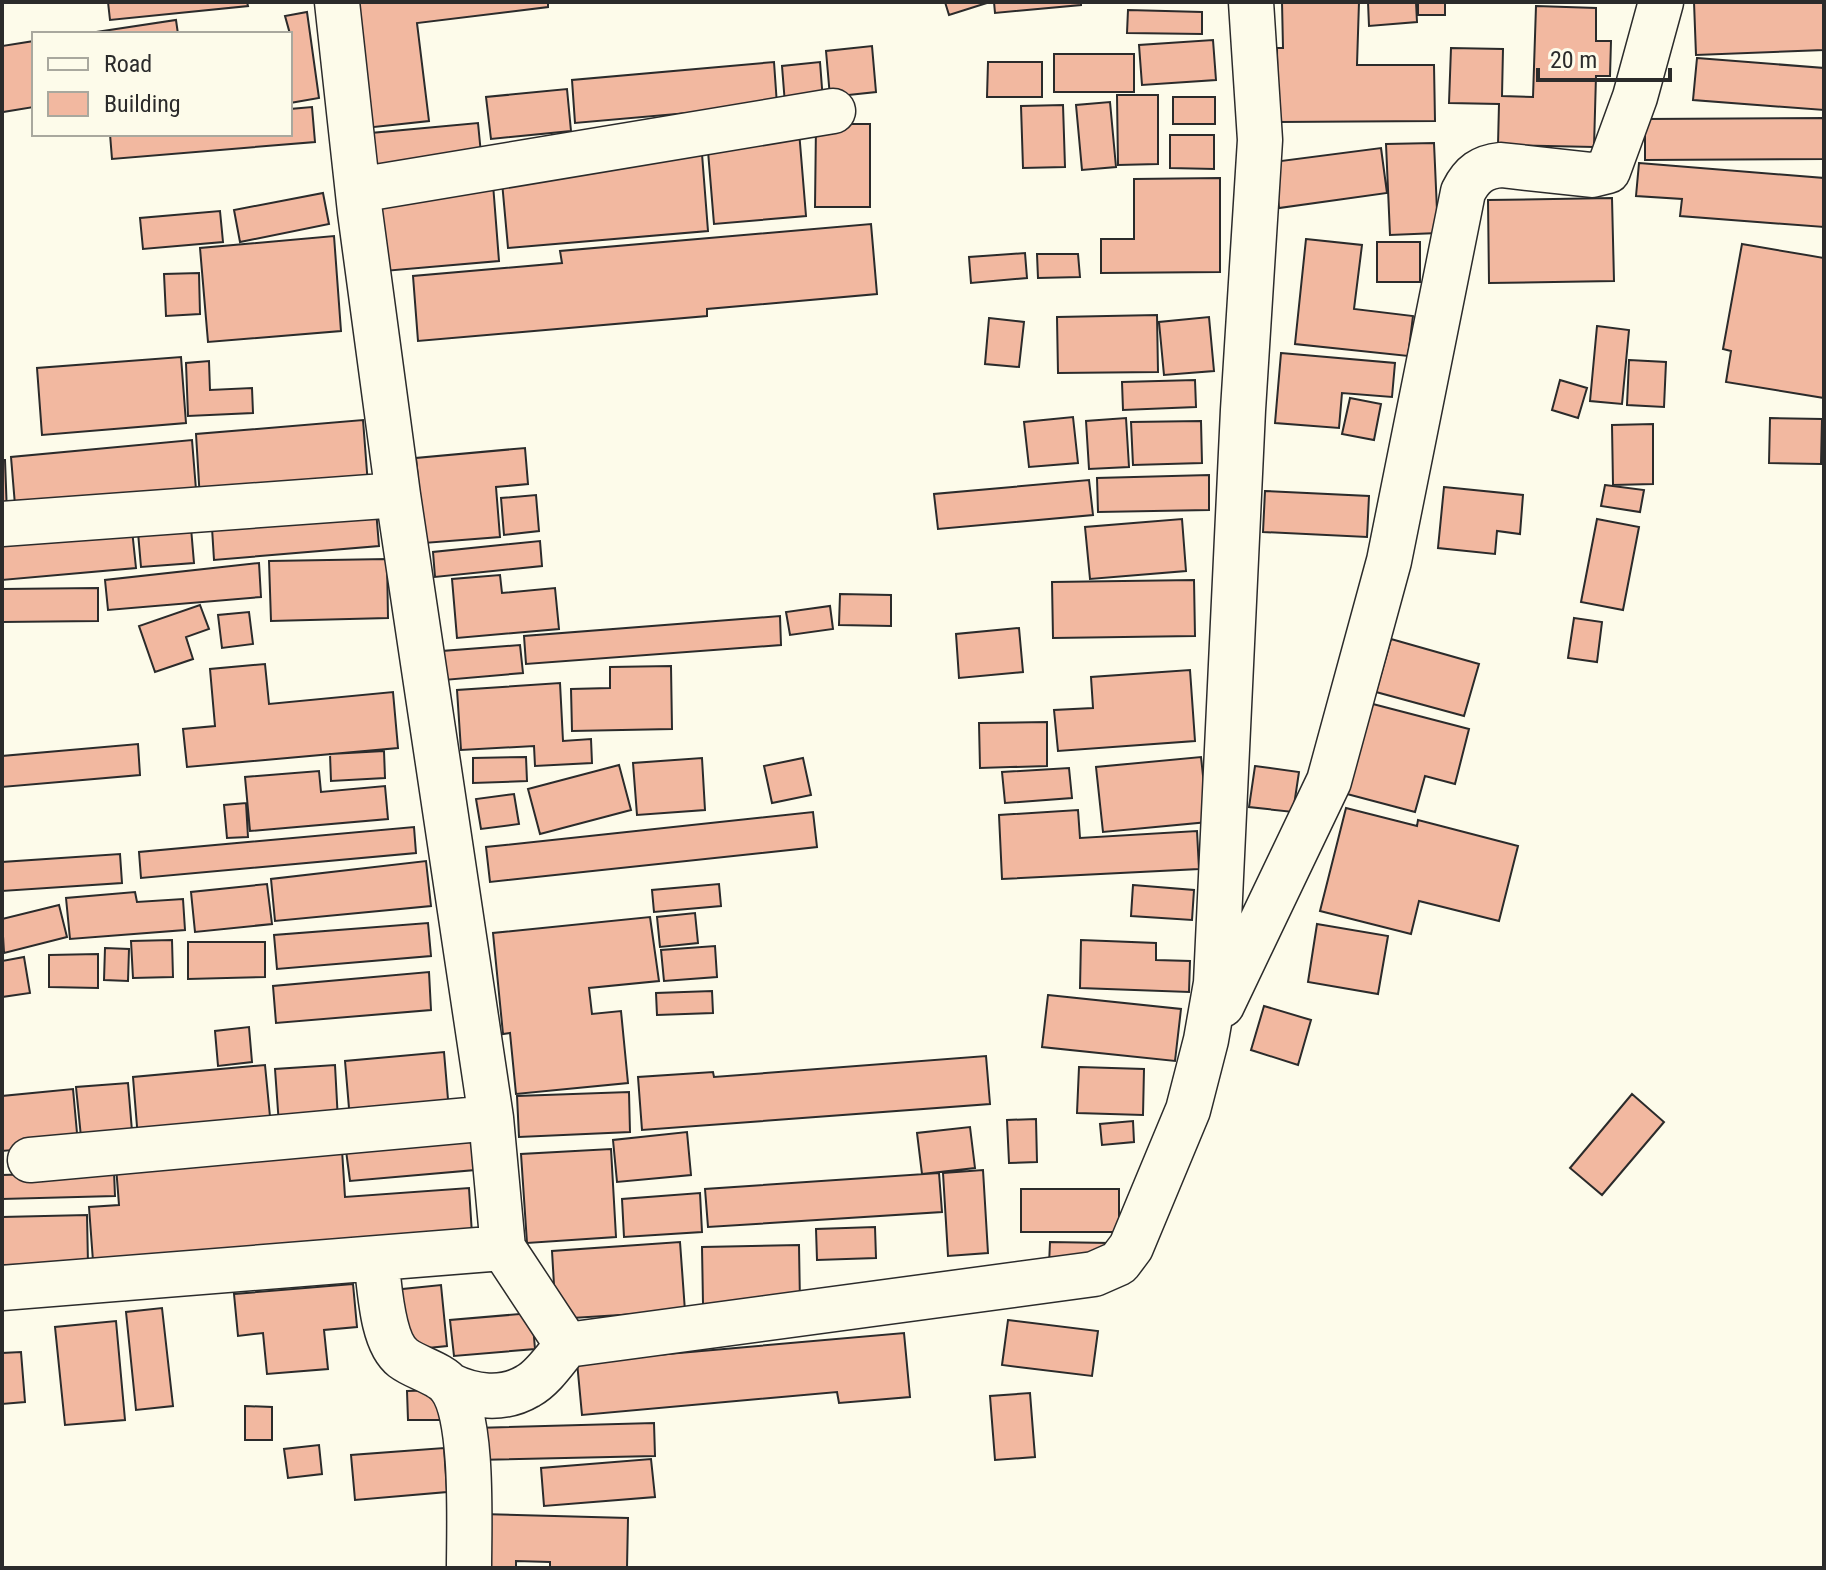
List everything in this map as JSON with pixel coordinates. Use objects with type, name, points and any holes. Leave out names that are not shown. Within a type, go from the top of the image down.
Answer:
[{"type":"street","points":[[337,2],[398,495],[491,1118],[503,1248],[567,1345]]},
{"type":"street","points":[[376,1259],[391,1344],[402,1357],[468,1394],[497,1395],[530,1386],[567,1345],[1070,1278],[1113,1267],[1131,1247],[1188,1110],[1206,1040],[1216,983],[1243,410],[1260,140],[1251,2]]},
{"type":"street","points":[[1206,1040],[1329,781],[1389,561],[1463,192],[1470,178],[1490,166],[1592,175],[1608,171],[1635,97],[1661,2]]},
{"type":"street","points":[[358,190],[833,111]]},
{"type":"street","points":[[2,524],[398,495]]},
{"type":"street","points":[[30,1160],[491,1118]]},
{"type":"street","points":[[2,1288],[503,1248]]},
{"type":"street","points":[[449,1385],[461,1417],[468,1464],[469,1568]]},
{"type":"building","points":[[108,2],[247,2],[248,6],[110,20]]},
{"type":"building","points":[[350,2],[548,2],[548,7],[417,23],[429,121],[365,128]]},
{"type":"building","points":[[945,2],[990,2],[949,15]]},
{"type":"building","points":[[994,2],[1081,2],[1081,5],[995,13]]},
{"type":"building","points":[[1282,2],[1359,2],[1357,65],[1434,65],[1435,121],[1278,122],[1277,48],[1283,48]]},
{"type":"building","points":[[1368,2],[1416,2],[1417,22],[1369,26]]},
{"type":"building","points":[[1418,2],[1445,2],[1445,15],[1418,15]]},
{"type":"building","points":[[1694,2],[1824,2],[1824,50],[1696,55]]},
{"type":"building","points":[[1536,6],[1596,8],[1596,41],[1611,41],[1610,76],[1596,76],[1594,147],[1498,145],[1499,104],[1449,103],[1451,48],[1503,49],[1502,96],[1533,97]]},
{"type":"building","points":[[1128,10],[1202,12],[1202,34],[1127,33]]},
{"type":"building","points":[[307,12],[319,98],[292,103],[292,32],[285,16]]},
{"type":"building","points":[[176,20],[178,32],[96,32]]},
{"type":"building","points":[[1213,40],[1216,80],[1142,85],[1139,45]]},
{"type":"building","points":[[32,41],[32,107],[3,112],[2,46]]},
{"type":"building","points":[[872,46],[876,92],[830,97],[826,51]]},
{"type":"building","points":[[1054,54],[1134,54],[1134,92],[1054,92]]},
{"type":"building","points":[[1697,58],[1824,68],[1824,110],[1693,100]]},
{"type":"building","points":[[774,62],[777,105],[575,123],[572,80]]},
{"type":"building","points":[[820,62],[823,101],[785,104],[782,66]]},
{"type":"building","points":[[988,62],[1042,62],[1042,97],[987,97]]},
{"type":"building","points":[[567,89],[571,131],[491,139],[486,97]]},
{"type":"building","points":[[1117,95],[1158,95],[1158,164],[1118,165]]},
{"type":"building","points":[[1173,97],[1215,97],[1215,124],[1173,124]]},
{"type":"building","points":[[1110,102],[1116,167],[1082,170],[1076,105]]},
{"type":"building","points":[[1063,105],[1065,167],[1023,168],[1021,106]]},
{"type":"building","points":[[312,107],[315,142],[112,159],[110,136],[292,136],[292,109]]},
{"type":"building","points":[[1824,118],[1824,159],[1645,160],[1645,119]]},
{"type":"building","points":[[478,123],[482,164],[375,174],[371,133]]},
{"type":"building","points":[[816,124],[870,124],[870,207],[815,207]]},
{"type":"building","points":[[799,131],[806,216],[714,224],[707,139]]},
{"type":"building","points":[[1170,135],[1214,135],[1214,169],[1170,168]]},
{"type":"building","points":[[1434,143],[1438,233],[1390,235],[1386,144]]},
{"type":"building","points":[[1381,148],[1387,193],[1279,208],[1273,162]]},
{"type":"building","points":[[702,154],[708,231],[508,248],[501,171]]},
{"type":"building","points":[[1639,163],[1824,178],[1824,227],[1680,216],[1682,199],[1636,196]]},
{"type":"building","points":[[1220,178],[1220,272],[1101,273],[1101,239],[1134,239],[1134,179]]},
{"type":"building","points":[[493,184],[499,261],[384,271],[378,194]]},
{"type":"building","points":[[323,193],[329,224],[240,242],[234,210]]},
{"type":"building","points":[[1612,198],[1614,281],[1489,283],[1488,200]]},
{"type":"building","points":[[220,211],[223,242],[143,249],[140,218]]},
{"type":"building","points":[[871,224],[877,294],[707,309],[707,316],[418,341],[413,276],[562,263],[560,251]]},
{"type":"building","points":[[334,236],[341,331],[208,342],[200,248]]},
{"type":"building","points":[[1306,239],[1362,245],[1354,309],[1413,316],[1408,356],[1295,344]]},
{"type":"building","points":[[1377,242],[1420,242],[1420,282],[1377,282]]},
{"type":"building","points":[[1742,244],[1824,258],[1824,398],[1726,382],[1731,351],[1723,349]]},
{"type":"building","points":[[1025,253],[1027,278],[971,283],[969,257]]},
{"type":"building","points":[[1037,254],[1078,254],[1080,277],[1038,278]]},
{"type":"building","points":[[199,273],[200,314],[166,316],[164,274]]},
{"type":"building","points":[[1157,315],[1158,372],[1058,373],[1057,317]]},
{"type":"building","points":[[1209,317],[1214,371],[1164,375],[1159,322]]},
{"type":"building","points":[[989,318],[1024,322],[1019,367],[985,364]]},
{"type":"building","points":[[1597,326],[1629,330],[1622,404],[1590,401]]},
{"type":"building","points":[[1281,353],[1395,363],[1392,397],[1342,393],[1339,428],[1275,423]]},
{"type":"building","points":[[181,357],[186,423],[42,435],[37,368]]},
{"type":"building","points":[[1629,360],[1666,362],[1664,407],[1627,405]]},
{"type":"building","points":[[209,361],[210,390],[252,388],[253,413],[188,416],[186,363]]},
{"type":"building","points":[[1195,380],[1196,407],[1123,410],[1122,382]]},
{"type":"building","points":[[1560,380],[1587,388],[1578,418],[1552,410]]},
{"type":"building","points":[[1350,398],[1381,404],[1374,440],[1342,434]]},
{"type":"building","points":[[1073,417],[1078,463],[1029,467],[1024,422]]},
{"type":"building","points":[[1126,418],[1129,467],[1089,469],[1086,421]]},
{"type":"building","points":[[1770,418],[1822,419],[1821,464],[1769,463]]},
{"type":"building","points":[[363,420],[368,485],[200,500],[196,434]]},
{"type":"building","points":[[1201,421],[1202,463],[1133,465],[1131,422]]},
{"type":"building","points":[[1653,424],[1653,484],[1613,485],[1612,425]]},
{"type":"building","points":[[192,440],[197,502],[16,517],[11,457]]},
{"type":"building","points":[[525,448],[528,484],[496,487],[500,537],[424,543],[416,458]]},
{"type":"building","points":[[2,460],[5,460],[7,514],[2,514]]},
{"type":"building","points":[[1209,475],[1209,510],[1098,512],[1097,478]]},
{"type":"building","points":[[1089,480],[1093,515],[938,529],[934,494]]},
{"type":"building","points":[[1605,485],[1644,490],[1640,512],[1601,506]]},
{"type":"building","points":[[1444,487],[1523,495],[1520,534],[1497,531],[1495,554],[1438,548]]},
{"type":"building","points":[[1265,491],[1369,496],[1367,537],[1263,532]]},
{"type":"building","points":[[536,495],[539,531],[504,535],[501,498]]},
{"type":"building","points":[[375,498],[379,546],[214,560],[211,512]]},
{"type":"building","points":[[190,516],[194,563],[141,567],[137,521]]},
{"type":"building","points":[[1182,519],[1186,571],[1090,579],[1085,527]]},
{"type":"building","points":[[1597,519],[1639,527],[1623,610],[1581,602]]},
{"type":"building","points":[[131,520],[136,568],[2,580],[2,532]]},
{"type":"building","points":[[540,541],[542,566],[435,577],[433,552]]},
{"type":"building","points":[[387,559],[388,618],[271,621],[269,561]]},
{"type":"building","points":[[259,563],[261,597],[108,610],[105,580]]},
{"type":"building","points":[[500,575],[502,593],[555,588],[559,629],[457,638],[452,579]]},
{"type":"building","points":[[1194,580],[1195,636],[1053,638],[1052,582]]},
{"type":"building","points":[[98,588],[98,621],[2,622],[2,589]]},
{"type":"building","points":[[840,594],[891,595],[891,626],[839,625]]},
{"type":"building","points":[[200,605],[209,629],[186,637],[193,659],[155,672],[139,626]]},
{"type":"building","points":[[830,606],[833,629],[790,635],[786,612]]},
{"type":"building","points":[[249,612],[253,644],[222,648],[218,615]]},
{"type":"building","points":[[780,616],[781,645],[526,664],[524,636]]},
{"type":"building","points":[[1574,618],[1602,622],[1597,662],[1568,658]]},
{"type":"building","points":[[1019,628],[1023,672],[959,678],[956,634]]},
{"type":"building","points":[[1391,639],[1479,664],[1464,716],[1376,692]]},
{"type":"building","points":[[520,645],[523,673],[444,680],[442,651]]},
{"type":"building","points":[[265,664],[269,704],[393,692],[398,748],[187,767],[183,729],[215,726],[210,669]]},
{"type":"building","points":[[671,666],[672,729],[572,731],[571,689],[610,688],[610,667]]},
{"type":"building","points":[[1190,670],[1195,741],[1058,751],[1054,710],[1093,708],[1091,677]]},
{"type":"building","points":[[560,683],[563,741],[591,739],[592,763],[535,766],[534,746],[461,750],[457,690]]},
{"type":"building","points":[[1369,703],[1469,729],[1455,784],[1425,776],[1415,812],[1347,794]]},
{"type":"building","points":[[1047,722],[1047,766],[980,768],[979,723]]},
{"type":"building","points":[[138,744],[140,775],[2,787],[2,756]]},
{"type":"building","points":[[384,751],[385,778],[331,781],[330,754]]},
{"type":"building","points":[[526,757],[527,781],[473,783],[473,758]]},
{"type":"building","points":[[1201,757],[1208,822],[1103,832],[1096,767]]},
{"type":"building","points":[[702,758],[705,810],[637,815],[633,763]]},
{"type":"building","points":[[803,758],[811,795],[772,803],[764,766]]},
{"type":"building","points":[[619,765],[631,810],[540,834],[528,789]]},
{"type":"building","points":[[1255,766],[1299,772],[1293,812],[1249,807]]},
{"type":"building","points":[[1069,768],[1072,798],[1005,803],[1002,772]]},
{"type":"building","points":[[319,771],[321,792],[385,786],[388,819],[250,831],[245,777]]},
{"type":"building","points":[[514,794],[519,824],[481,829],[476,799]]},
{"type":"building","points":[[246,803],[248,837],[227,838],[224,805]]},
{"type":"building","points":[[1346,808],[1417,826],[1418,820],[1518,846],[1499,921],[1419,901],[1411,934],[1320,911]]},
{"type":"building","points":[[1078,810],[1080,838],[1197,831],[1199,869],[1002,879],[999,815]]},
{"type":"building","points":[[813,812],[817,847],[490,882],[486,847]]},
{"type":"building","points":[[414,827],[416,853],[141,878],[139,852]]},
{"type":"building","points":[[120,854],[122,883],[2,891],[2,862]]},
{"type":"building","points":[[426,861],[431,906],[275,921],[271,879]]},
{"type":"building","points":[[267,884],[272,924],[195,932],[191,892]]},
{"type":"building","points":[[719,884],[721,906],[654,912],[652,890]]},
{"type":"building","points":[[1133,885],[1194,890],[1192,920],[1131,916]]},
{"type":"building","points":[[135,892],[137,902],[183,899],[185,930],[70,939],[66,898]]},
{"type":"building","points":[[59,905],[67,937],[4,953],[2,919]]},
{"type":"building","points":[[695,913],[698,943],[660,947],[657,917]]},
{"type":"building","points":[[650,917],[659,981],[589,988],[592,1014],[621,1011],[628,1083],[516,1094],[510,1033],[503,1034],[493,933]]},
{"type":"building","points":[[428,923],[431,956],[277,969],[274,935]]},
{"type":"building","points":[[1317,924],[1388,936],[1378,994],[1308,982]]},
{"type":"building","points":[[172,940],[173,977],[133,978],[131,941]]},
{"type":"building","points":[[1081,940],[1156,943],[1156,960],[1190,961],[1189,992],[1080,988]]},
{"type":"building","points":[[188,942],[265,942],[265,977],[188,979]]},
{"type":"building","points":[[715,946],[717,977],[664,981],[661,950]]},
{"type":"building","points":[[105,948],[129,949],[128,981],[104,980]]},
{"type":"building","points":[[98,954],[98,988],[49,987],[49,955]]},
{"type":"building","points":[[24,957],[30,993],[2,997],[2,961]]},
{"type":"building","points":[[429,972],[431,1010],[276,1023],[273,986]]},
{"type":"building","points":[[712,991],[713,1013],[657,1015],[656,993]]},
{"type":"building","points":[[1048,995],[1181,1009],[1175,1061],[1042,1047]]},
{"type":"building","points":[[1264,1006],[1311,1020],[1298,1065],[1251,1050]]},
{"type":"building","points":[[249,1027],[252,1062],[218,1066],[215,1031]]},
{"type":"building","points":[[444,1052],[449,1111],[350,1120],[345,1061]]},
{"type":"building","points":[[986,1056],[990,1104],[642,1130],[638,1077],[713,1072],[714,1077]]},
{"type":"building","points":[[265,1065],[271,1127],[138,1139],[133,1077]]},
{"type":"building","points":[[335,1065],[338,1121],[279,1125],[275,1069]]},
{"type":"building","points":[[1079,1067],[1144,1069],[1143,1115],[1077,1113]]},
{"type":"building","points":[[128,1083],[133,1143],[82,1147],[76,1087]]},
{"type":"building","points":[[73,1089],[78,1144],[2,1151],[2,1096]]},
{"type":"building","points":[[629,1092],[630,1132],[519,1137],[517,1096]]},
{"type":"building","points":[[1632,1094],[1664,1122],[1602,1195],[1570,1168]]},
{"type":"building","points":[[1036,1119],[1037,1162],[1009,1163],[1007,1120]]},
{"type":"building","points":[[1133,1121],[1134,1142],[1102,1145],[1100,1124]]},
{"type":"building","points":[[970,1127],[975,1168],[922,1174],[917,1133]]},
{"type":"building","points":[[470,1131],[475,1170],[350,1181],[345,1143]]},
{"type":"building","points":[[687,1132],[691,1175],[617,1182],[613,1140]]},
{"type":"building","points":[[611,1149],[616,1237],[527,1243],[521,1154]]},
{"type":"building","points":[[342,1150],[345,1197],[469,1188],[472,1234],[93,1261],[89,1207],[119,1205],[116,1166]]},
{"type":"building","points":[[983,1170],[988,1253],[948,1256],[943,1173]]},
{"type":"building","points":[[114,1172],[115,1196],[2,1199],[2,1175]]},
{"type":"building","points":[[939,1173],[942,1212],[708,1227],[705,1189]]},
{"type":"building","points":[[1021,1189],[1119,1189],[1119,1232],[1021,1232]]},
{"type":"building","points":[[700,1193],[702,1232],[624,1237],[622,1199]]},
{"type":"building","points":[[87,1215],[88,1264],[2,1265],[2,1217]]},
{"type":"building","points":[[875,1227],[876,1258],[817,1260],[816,1229]]},
{"type":"building","points":[[680,1242],[685,1311],[556,1319],[552,1251]]},
{"type":"building","points":[[1050,1242],[1110,1243],[1109,1266],[1049,1265]]},
{"type":"building","points":[[799,1245],[800,1303],[703,1304],[702,1247]]},
{"type":"building","points":[[353,1284],[357,1327],[324,1330],[328,1369],[267,1374],[263,1333],[238,1336],[234,1294]]},
{"type":"building","points":[[441,1285],[447,1346],[399,1351],[393,1290]]},
{"type":"building","points":[[162,1308],[173,1406],[136,1410],[126,1312]]},
{"type":"building","points":[[532,1313],[535,1349],[454,1356],[450,1320]]},
{"type":"building","points":[[1008,1320],[1098,1331],[1092,1376],[1002,1365]]},
{"type":"building","points":[[116,1321],[125,1420],[65,1425],[55,1327]]},
{"type":"building","points":[[904,1333],[910,1397],[839,1403],[837,1392],[582,1415],[577,1362]]},
{"type":"building","points":[[21,1352],[25,1402],[2,1404],[2,1353]]},
{"type":"building","points":[[440,1390],[440,1420],[408,1420],[407,1391]]},
{"type":"building","points":[[1030,1393],[1035,1457],[995,1460],[990,1396]]},
{"type":"building","points":[[245,1406],[272,1407],[272,1440],[245,1440]]},
{"type":"building","points":[[654,1423],[655,1456],[476,1460],[475,1428]]},
{"type":"building","points":[[319,1445],[322,1474],[288,1478],[284,1449]]},
{"type":"building","points":[[444,1448],[447,1492],[355,1500],[351,1455]]},
{"type":"building","points":[[651,1459],[655,1497],[544,1506],[541,1468]]},
{"type":"building","points":[[481,1514],[628,1518],[627,1568],[550,1568],[550,1562],[516,1561],[516,1568],[479,1568]]}]
